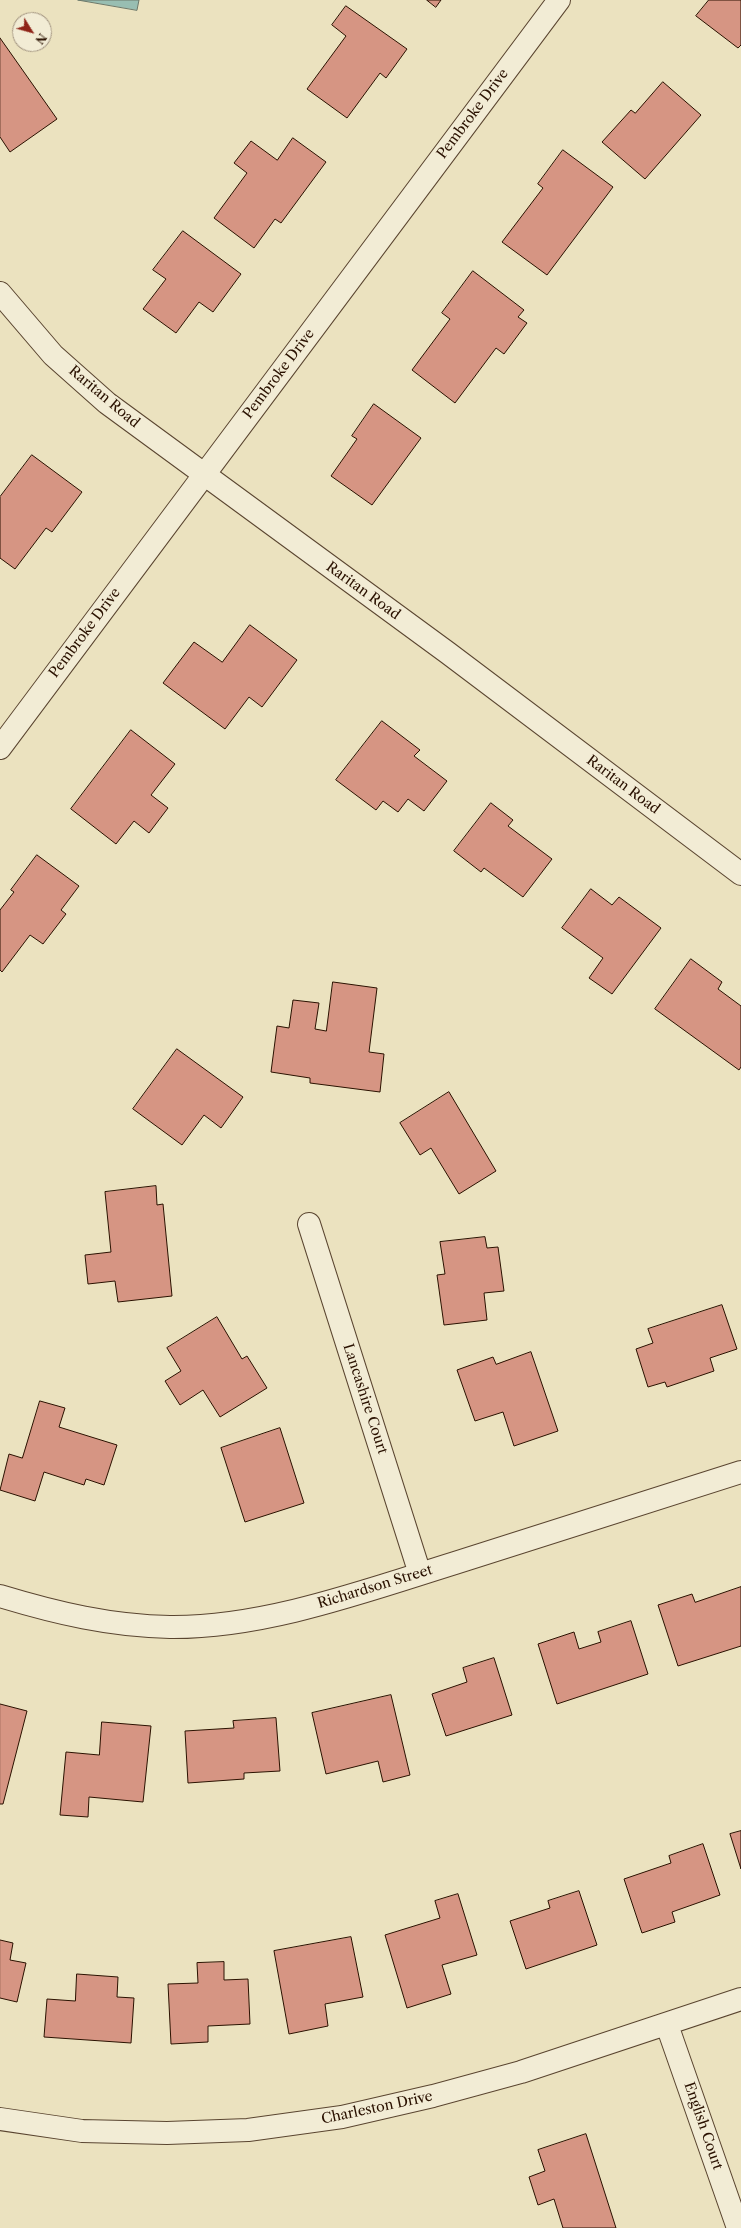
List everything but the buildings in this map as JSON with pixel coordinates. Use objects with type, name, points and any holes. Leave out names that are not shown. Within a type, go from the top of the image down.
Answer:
[{"type":"street","name":"Pembroke Drive","points":[[0,748],[559,0]]},
{"type":"street","name":"Raritan Road","points":[[0,293],[53,355],[107,403],[454,658],[741,874]]},
{"type":"street","name":"Lancashire Court","points":[[309,1224],[420,1574]]},
{"type":"street","name":"Richardson Street","points":[[0,1596],[60,1614],[112,1623],[170,1627],[213,1625],[279,1615],[420,1574],[741,1472]]},
{"type":"street","name":"Charleston Drive","points":[[0,2119],[82,2132],[167,2133],[248,2130],[342,2117],[433,2096],[513,2074],[667,2025],[741,1999]]},
{"type":"street","name":"English Court","points":[[667,2025],[738,2228]]},
{"type":"water","points":[[78,0],[139,0],[137,10]]}]
